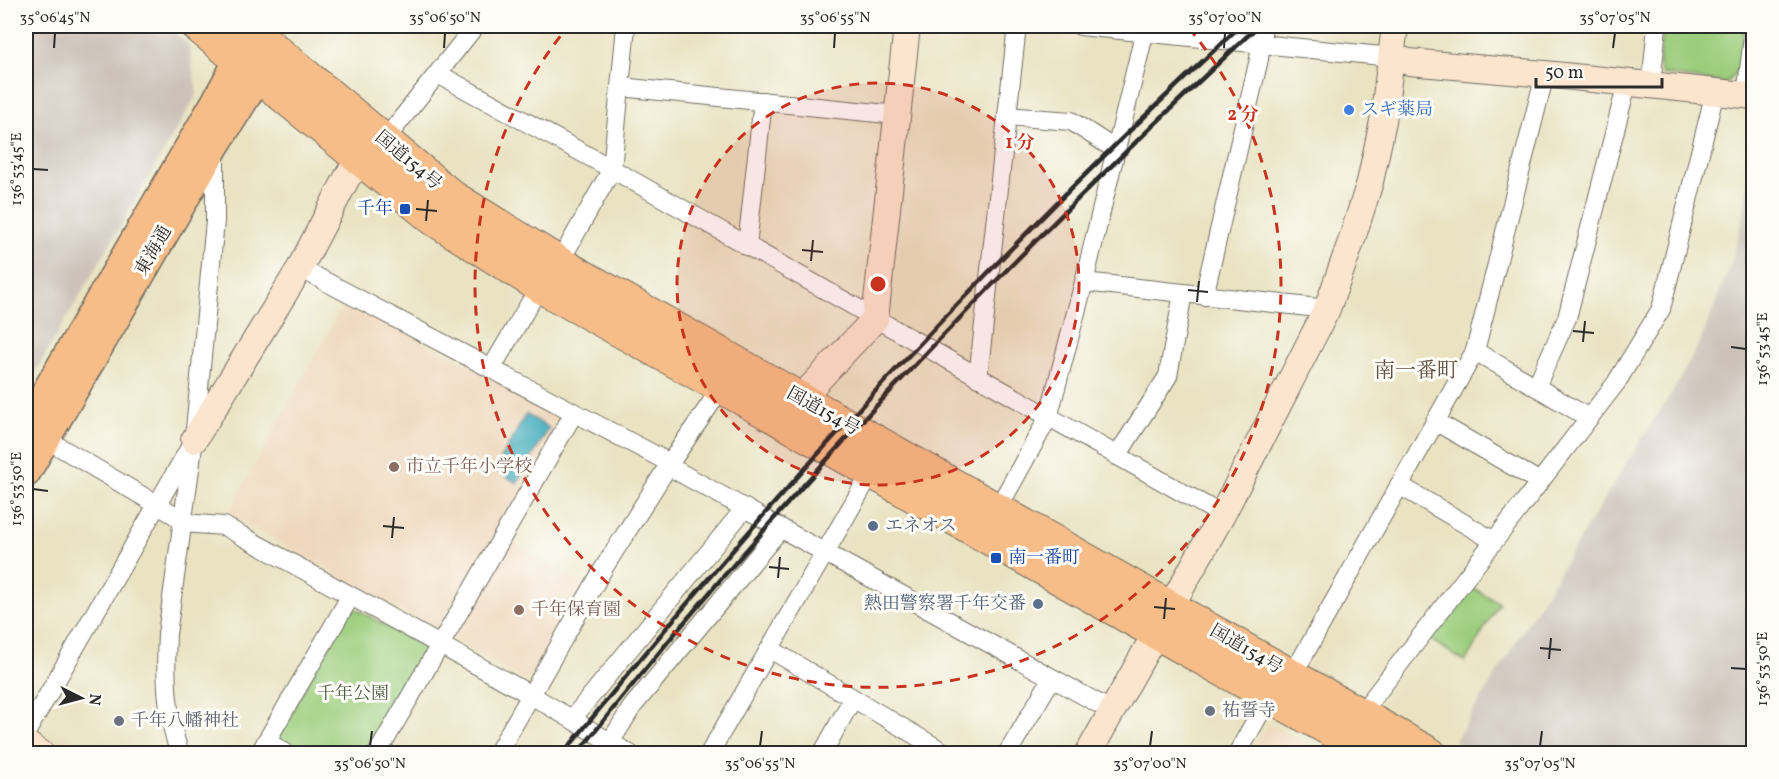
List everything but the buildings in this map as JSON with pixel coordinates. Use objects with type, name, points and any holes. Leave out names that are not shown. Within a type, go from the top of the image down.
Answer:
[{"type":"highway","name":"国道154号","points":[[198,26],[249,68],[375,152],[452,197],[550,275],[722,387],[872,471],[1164,621],[1281,685],[1374,753]]},
{"type":"highway","name":"国道154号","points":[[256,29],[375,152]]},
{"type":"highway","name":"国道154号","points":[[550,275],[800,399],[997,510],[1164,621]]},
{"type":"highway","name":"国道154号","points":[[1281,685],[1360,715],[1430,753]]},
{"type":"main road","name":"東海通","points":[[36,433],[215,146],[249,68],[256,29]]},
{"type":"main road","name":"東海通","points":[[26,473],[36,433],[249,68]]},
{"type":"street","points":[[26,734],[194,440],[300,268],[349,174],[375,152],[475,26]]},
{"type":"street","points":[[491,369],[550,275],[612,169],[626,26]]},
{"type":"street","points":[[800,399],[875,319],[907,26]]},
{"type":"street","points":[[978,378],[1017,26]]},
{"type":"street","points":[[1080,26],[1145,29],[1261,44],[1392,57],[1409,62],[1750,96],[1754,29]]},
{"type":"street","points":[[1204,296],[1259,59],[1263,26]]},
{"type":"street","points":[[1088,753],[1222,515],[1327,309],[1352,242],[1370,182],[1383,121],[1395,26]]},
{"type":"street","points":[[1536,387],[1567,318],[1657,26]]},
{"type":"street","points":[[997,510],[1048,418],[1084,282],[1145,29]]},
{"type":"street","points":[[438,74],[612,169],[1222,515]]},
{"type":"street","points":[[1237,753],[1281,685],[1399,485],[1474,351],[1545,74]]},
{"type":"street","points":[[620,87],[897,115]]},
{"type":"street","points":[[1360,715],[1616,382],[1660,309],[1715,92]]},
{"type":"street","points":[[747,246],[763,101]]},
{"type":"street","points":[[1007,116],[1071,121],[1116,150]]},
{"type":"street","points":[[180,753],[173,735],[167,702],[165,667],[167,634],[194,440],[215,221],[215,146]]},
{"type":"street","points":[[300,268],[574,413],[1112,711]]},
{"type":"street","points":[[1084,282],[1327,309]]},
{"type":"street","points":[[1117,456],[1168,376],[1183,293]]},
{"type":"street","points":[[1474,351],[1589,418]]},
{"type":"street","points":[[498,753],[605,566],[722,387]]},
{"type":"street","points":[[377,753],[574,413]]},
{"type":"street","points":[[1435,421],[1540,482]]},
{"type":"street","points":[[36,433],[183,521],[224,526],[531,695],[572,719],[607,748],[630,753]]},
{"type":"street","points":[[709,753],[872,471]]},
{"type":"street","points":[[1399,485],[1494,541]]},
{"type":"street","points":[[572,719],[745,508]]},
{"type":"street","points":[[607,748],[632,707],[781,528]]},
{"type":"street","points":[[286,753],[262,747],[350,597]]},
{"type":"street","points":[[770,649],[948,753]]},
{"type":"street","points":[[1007,753],[1052,678]]},
{"type":"street","points":[[822,753],[854,698]]},
{"type":"street","points":[[26,744],[42,753]]},
{"type":"shaded area","points":[[26,26],[166,26],[189,45],[197,94],[26,388]]},
{"type":"shaded area","points":[[1753,137],[1753,753],[1477,753],[1455,741],[1673,391],[1701,340],[1732,261],[1744,213]]},
{"type":"shaded area","name":"市立千年小学校","points":[[345,301],[560,413],[562,420],[442,628],[435,630],[228,513]]},
{"type":"shaded area","name":"千年保育園","points":[[509,540],[584,585],[530,677],[524,680],[457,642],[454,635]]},
{"type":"shaded area","points":[[1273,725],[1322,753],[1251,753],[1266,727]]},
{"type":"green space","points":[[1664,26],[1744,26],[1740,66],[1726,83],[1662,74],[1659,66]]},
{"type":"green space","points":[[1471,587],[1499,603],[1465,662],[1428,638]]},
{"type":"green space","name":"千年公園","points":[[356,609],[425,648],[427,655],[370,753],[302,753],[280,741],[278,733],[349,612]]},
{"type":"water","points":[[526,414],[549,428],[517,483],[495,470]]},
{"type":"railway","points":[[563,754],[722,563],[888,378],[1061,199],[1240,26]]},
{"type":"railway","points":[[577,754],[736,562],[904,377],[1078,199],[1258,26]]},
{"type":"place","name":"スギ薬局","points":[[1349,110]]},
{"type":"place","name":"千年","points":[[405,209]]},
{"type":"place","name":"市立千年小学校","points":[[394,467]]},
{"type":"place","name":"エネオス","points":[[873,526]]},
{"type":"place","name":"南一番町","points":[[996,558]]},
{"type":"place","name":"熱田警察署千年交番","points":[[1038,604]]},
{"type":"place","name":"千年保育園","points":[[519,610]]},
{"type":"place","name":"祐誓寺","points":[[1210,711]]},
{"type":"place","name":"千年八幡神社","points":[[119,721]]},
{"type":"district","name":"南一番町","points":[[1416,371]]}]
